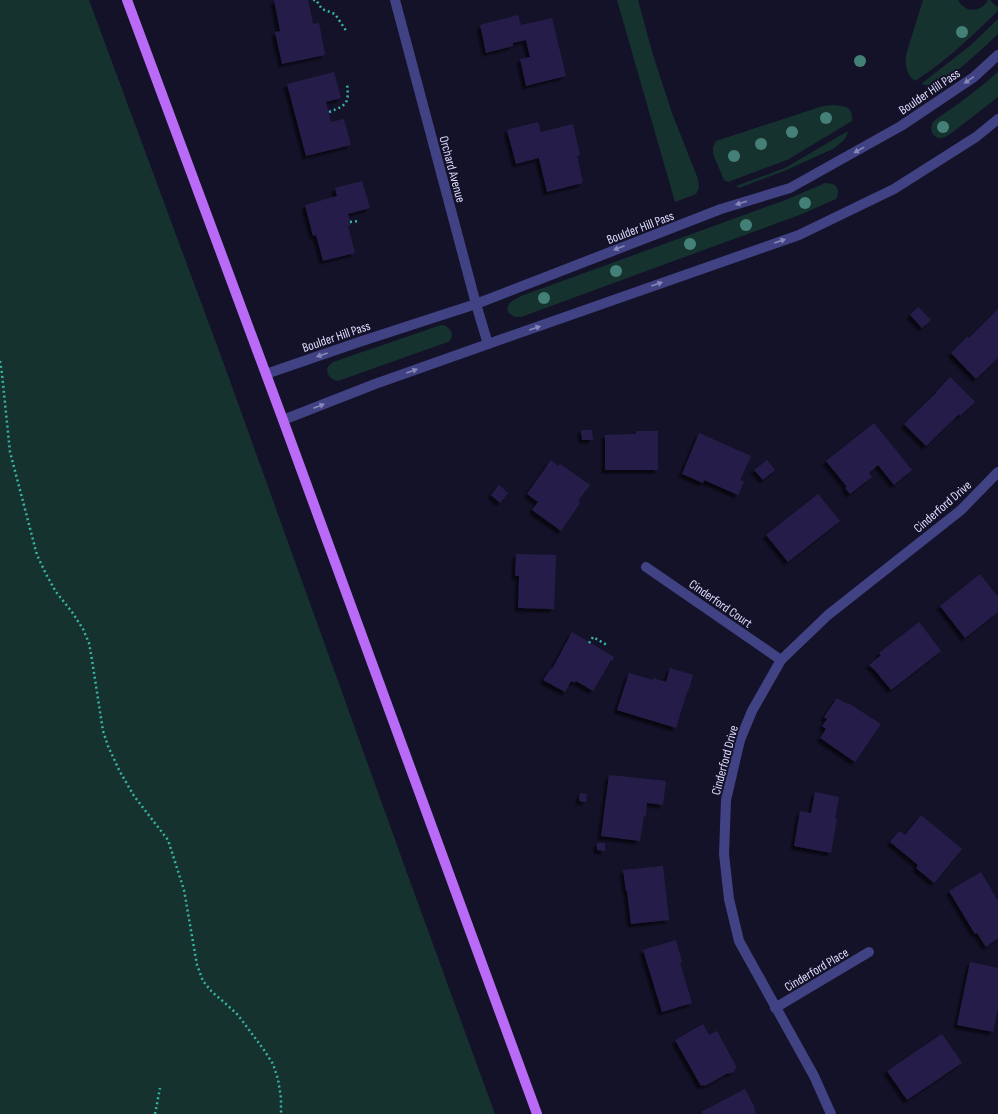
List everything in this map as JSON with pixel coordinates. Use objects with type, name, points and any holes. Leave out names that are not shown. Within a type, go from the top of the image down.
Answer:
[{"type":"main road","points":[[127,0],[283,420],[537,1114]]},
{"type":"street","name":"Orchard Avenue","points":[[395,0],[488,344]]},
{"type":"street","name":"Boulder Hill Pass","points":[[266,374],[476,304],[721,209],[790,188],[901,126],[974,77],[998,55]]},
{"type":"street","points":[[283,420],[488,344],[799,234],[894,189],[976,137],[998,119]]},
{"type":"street","name":"Cinderford Drive","points":[[831,1114],[814,1076],[739,941],[729,899],[724,854],[726,800],[740,740],[752,711],[781,660],[828,615],[961,510],[998,472]]},
{"type":"street","name":"Cinderford Court","points":[[646,567],[781,660]]},
{"type":"street","name":"Cinderford Place","points":[[775,1008],[869,952]]},
{"type":"path","points":[[312,0],[316,0],[322,9],[335,14],[346,32]]},
{"type":"path","points":[[329,112],[341,108],[346,102],[348,96],[347,83]]},
{"type":"path","points":[[350,222],[360,221]]},
{"type":"path","points":[[0,361],[10,452],[37,555],[56,592],[83,629],[89,643],[103,731],[108,746],[119,770],[134,796],[168,840],[184,890],[197,965],[203,981],[212,992],[238,1015],[273,1064],[278,1079],[281,1098],[281,1114]]},
{"type":"path","points":[[590,643],[593,637],[607,645]]},
{"type":"path","points":[[155,1114],[160,1088]]},
{"type":"green space","points":[[0,0],[89,0],[225,367],[495,1114],[0,1114]]},
{"type":"green space","points":[[617,0],[638,0],[653,55],[672,113],[698,179],[699,188],[696,194],[675,202]]},
{"type":"green space","points":[[923,0],[958,0],[965,7],[973,10],[981,7],[988,0],[990,0],[998,8],[998,11],[948,57],[915,81],[907,70],[906,55]]},
{"type":"green space","points":[[998,19],[998,34],[967,62],[940,82],[932,85],[921,84],[971,45]]},
{"type":"green space","points":[[998,72],[998,97],[949,135],[937,138],[933,135],[931,127],[933,122],[965,99]]},
{"type":"green space","points":[[823,106],[841,106],[850,110],[852,121],[787,160],[728,182],[724,180],[713,154],[713,147],[716,141]]},
{"type":"green space","points":[[848,131],[843,141],[833,149],[784,171],[739,188],[736,186],[785,168]]},
{"type":"green space","points":[[825,183],[835,185],[838,189],[836,199],[802,214],[521,317],[514,316],[508,310],[509,304],[521,296],[788,199]]},
{"type":"green space","points":[[444,325],[451,331],[452,337],[448,342],[338,381],[329,376],[327,370],[333,362]]},
{"type":"building","points":[[274,0],[308,0],[313,24],[319,23],[325,55],[282,64],[275,32],[280,31]]},
{"type":"building","points":[[518,15],[521,25],[552,18],[566,76],[526,86],[520,59],[530,57],[526,40],[513,43],[513,46],[486,53],[480,25]]},
{"type":"building","points":[[334,72],[341,98],[326,102],[331,122],[344,119],[351,145],[306,156],[287,84]]},
{"type":"building","points":[[538,122],[541,132],[573,124],[580,155],[577,156],[583,183],[547,192],[539,158],[516,164],[507,130]]},
{"type":"building","points":[[362,181],[370,208],[348,214],[351,225],[348,226],[355,253],[323,261],[316,235],[313,236],[305,205],[337,196],[335,188]]},
{"type":"building","points":[[918,307],[931,320],[922,328],[910,315]]},
{"type":"building","points":[[998,309],[998,358],[976,379],[951,353],[967,337],[969,338]]},
{"type":"building","points":[[950,377],[975,402],[960,416],[959,414],[926,446],[904,424],[937,392]]},
{"type":"building","points":[[874,423],[912,470],[894,485],[878,465],[869,473],[872,477],[850,494],[845,488],[847,487],[826,461]]},
{"type":"building","points":[[581,430],[592,430],[593,440],[582,440]]},
{"type":"building","points":[[636,431],[658,431],[658,470],[605,470],[605,435],[636,434]]},
{"type":"building","points":[[699,433],[751,456],[740,480],[744,482],[738,495],[704,480],[703,483],[682,474]]},
{"type":"building","points":[[551,460],[558,466],[560,464],[590,485],[578,501],[580,503],[561,531],[532,510],[538,502],[527,494]]},
{"type":"building","points":[[767,460],[775,470],[763,480],[754,470]]},
{"type":"building","points":[[499,485],[508,493],[500,503],[491,495]]},
{"type":"building","points":[[818,494],[840,521],[788,562],[766,535]]},
{"type":"building","points":[[516,554],[556,555],[554,609],[518,608],[519,576],[515,576]]},
{"type":"building","points":[[980,574],[998,597],[998,612],[965,638],[940,606]]},
{"type":"building","points":[[919,622],[941,651],[891,690],[869,665],[881,655],[879,653]]},
{"type":"building","points":[[572,632],[614,657],[593,691],[576,681],[574,683],[571,681],[565,692],[543,680],[551,668],[552,669]]},
{"type":"building","points":[[670,668],[693,675],[676,728],[617,710],[629,673],[666,682]]},
{"type":"building","points":[[837,698],[847,704],[848,703],[881,724],[855,762],[820,738],[826,729],[822,726],[827,719],[824,717]]},
{"type":"building","points":[[609,775],[666,781],[663,805],[647,803],[646,816],[644,816],[640,841],[601,836]]},
{"type":"building","points":[[815,792],[839,797],[831,853],[794,846],[800,811],[811,813]]},
{"type":"building","points":[[580,793],[587,794],[586,802],[579,801]]},
{"type":"building","points":[[921,815],[962,849],[934,883],[916,868],[918,865],[890,842],[899,831],[905,835]]},
{"type":"building","points":[[597,843],[605,843],[605,851],[597,850]]},
{"type":"building","points":[[663,866],[669,920],[631,924],[623,870]]},
{"type":"building","points":[[981,872],[998,901],[998,938],[986,947],[977,933],[975,934],[949,891]]},
{"type":"building","points":[[676,940],[682,962],[680,963],[692,1003],[662,1012],[643,950]]},
{"type":"building","points":[[970,962],[998,968],[998,1008],[993,1032],[957,1025]]},
{"type":"building","points":[[703,1024],[709,1035],[717,1031],[737,1068],[734,1069],[735,1071],[729,1074],[728,1073],[705,1086],[701,1086],[675,1040]]},
{"type":"building","points":[[942,1034],[962,1063],[907,1100],[887,1071]]},
{"type":"building","points":[[745,1089],[755,1108],[756,1114],[703,1114],[701,1112]]}]
